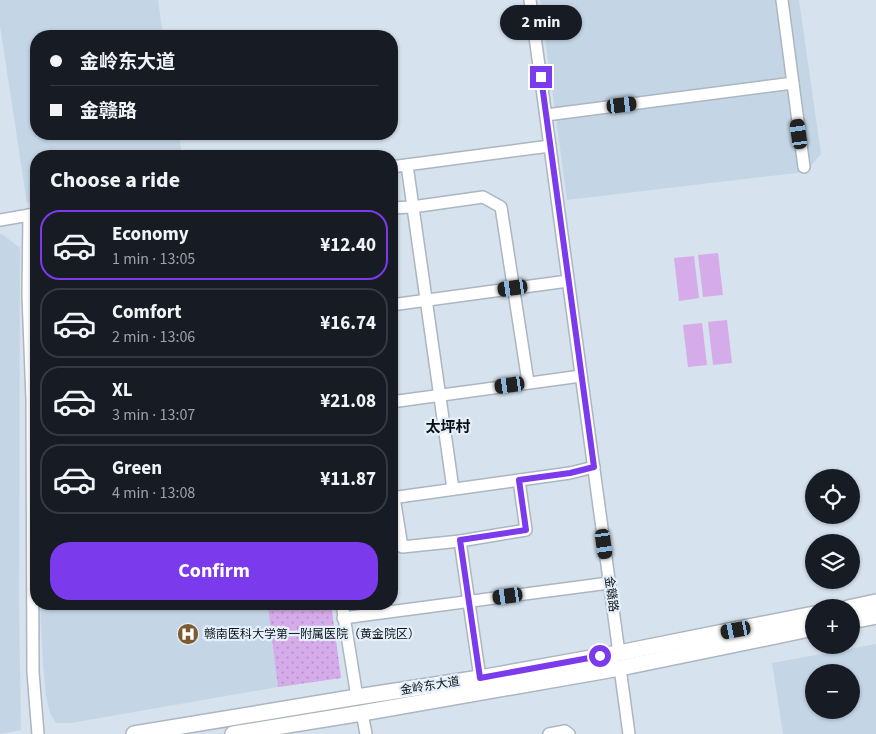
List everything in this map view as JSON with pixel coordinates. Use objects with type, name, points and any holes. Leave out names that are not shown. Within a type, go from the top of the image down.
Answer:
[{"type":"main road","points":[[860,610],[876,602]]},
{"type":"main road","points":[[860,614],[876,616]]},
{"type":"main road","name":"金岭东大道","points":[[134,734],[480,678],[619,653],[805,616]]},
{"type":"main road","name":"金岭东大道","points":[[233,734],[620,668],[805,630]]},
{"type":"street","name":"金赣路","points":[[530,0],[619,653]]},
{"type":"street","points":[[782,0],[804,167]]},
{"type":"street","points":[[546,115],[793,83]]},
{"type":"street","points":[[398,166],[550,146]]},
{"type":"street","points":[[406,165],[453,489]]},
{"type":"street","points":[[398,208],[483,196],[501,207],[528,382]]},
{"type":"street","points":[[0,220],[30,215]]},
{"type":"street","points":[[30,255],[28,295],[30,348]]},
{"type":"street","points":[[398,304],[568,281]]},
{"type":"street","points":[[398,401],[581,376]]},
{"type":"street","points":[[398,496],[570,473],[594,467]]},
{"type":"street","points":[[398,525],[402,547],[526,530],[519,480]]},
{"type":"street","points":[[460,540],[480,678]]},
{"type":"street","points":[[343,618],[609,583]]},
{"type":"street","points":[[33,610],[33,672],[38,734]]},
{"type":"street","points":[[342,610],[357,697]]},
{"type":"street","points":[[620,668],[629,734]]},
{"type":"street","points":[[362,713],[366,734]]},
{"type":"street","points":[[549,734],[565,731],[569,734]]},
{"type":"shaded area","points":[[0,0],[158,0],[162,30],[30,30],[30,140],[180,140],[181,150],[30,150],[30,203],[27,203],[0,26]]},
{"type":"shaded area","points":[[540,0],[799,0],[821,154],[805,172],[567,200]]},
{"type":"shaded area","points":[[0,234],[20,248],[19,603],[21,730],[1,734],[0,734]]},
{"type":"shaded area","points":[[718,253],[723,295],[703,297],[698,255]]},
{"type":"shaded area","points":[[694,256],[699,298],[679,301],[674,258]]},
{"type":"shaded area","points":[[727,320],[732,363],[713,365],[708,322]]},
{"type":"shaded area","points":[[702,323],[707,365],[688,367],[683,325]]},
{"type":"shaded area","name":"赣南医科大学第一附属医院（黄金院区）","points":[[40,610],[332,610],[341,678],[71,723],[56,723],[50,713],[46,696]]},
{"type":"shaded area","points":[[268,610],[332,610],[341,678],[278,687]]},
{"type":"shaded area","points":[[876,644],[876,734],[783,734],[772,663],[821,654],[860,654],[860,647]]},
{"type":"place","name":"赣南医科大学第一附属医院（黄金院区）","points":[[188,634]]},
{"type":"district","name":"太坪村","points":[[448,427]]},
{"type":"route","points":[[541,77],[594,467],[570,473],[519,480],[526,530],[460,540],[480,678],[600,656]]}]
